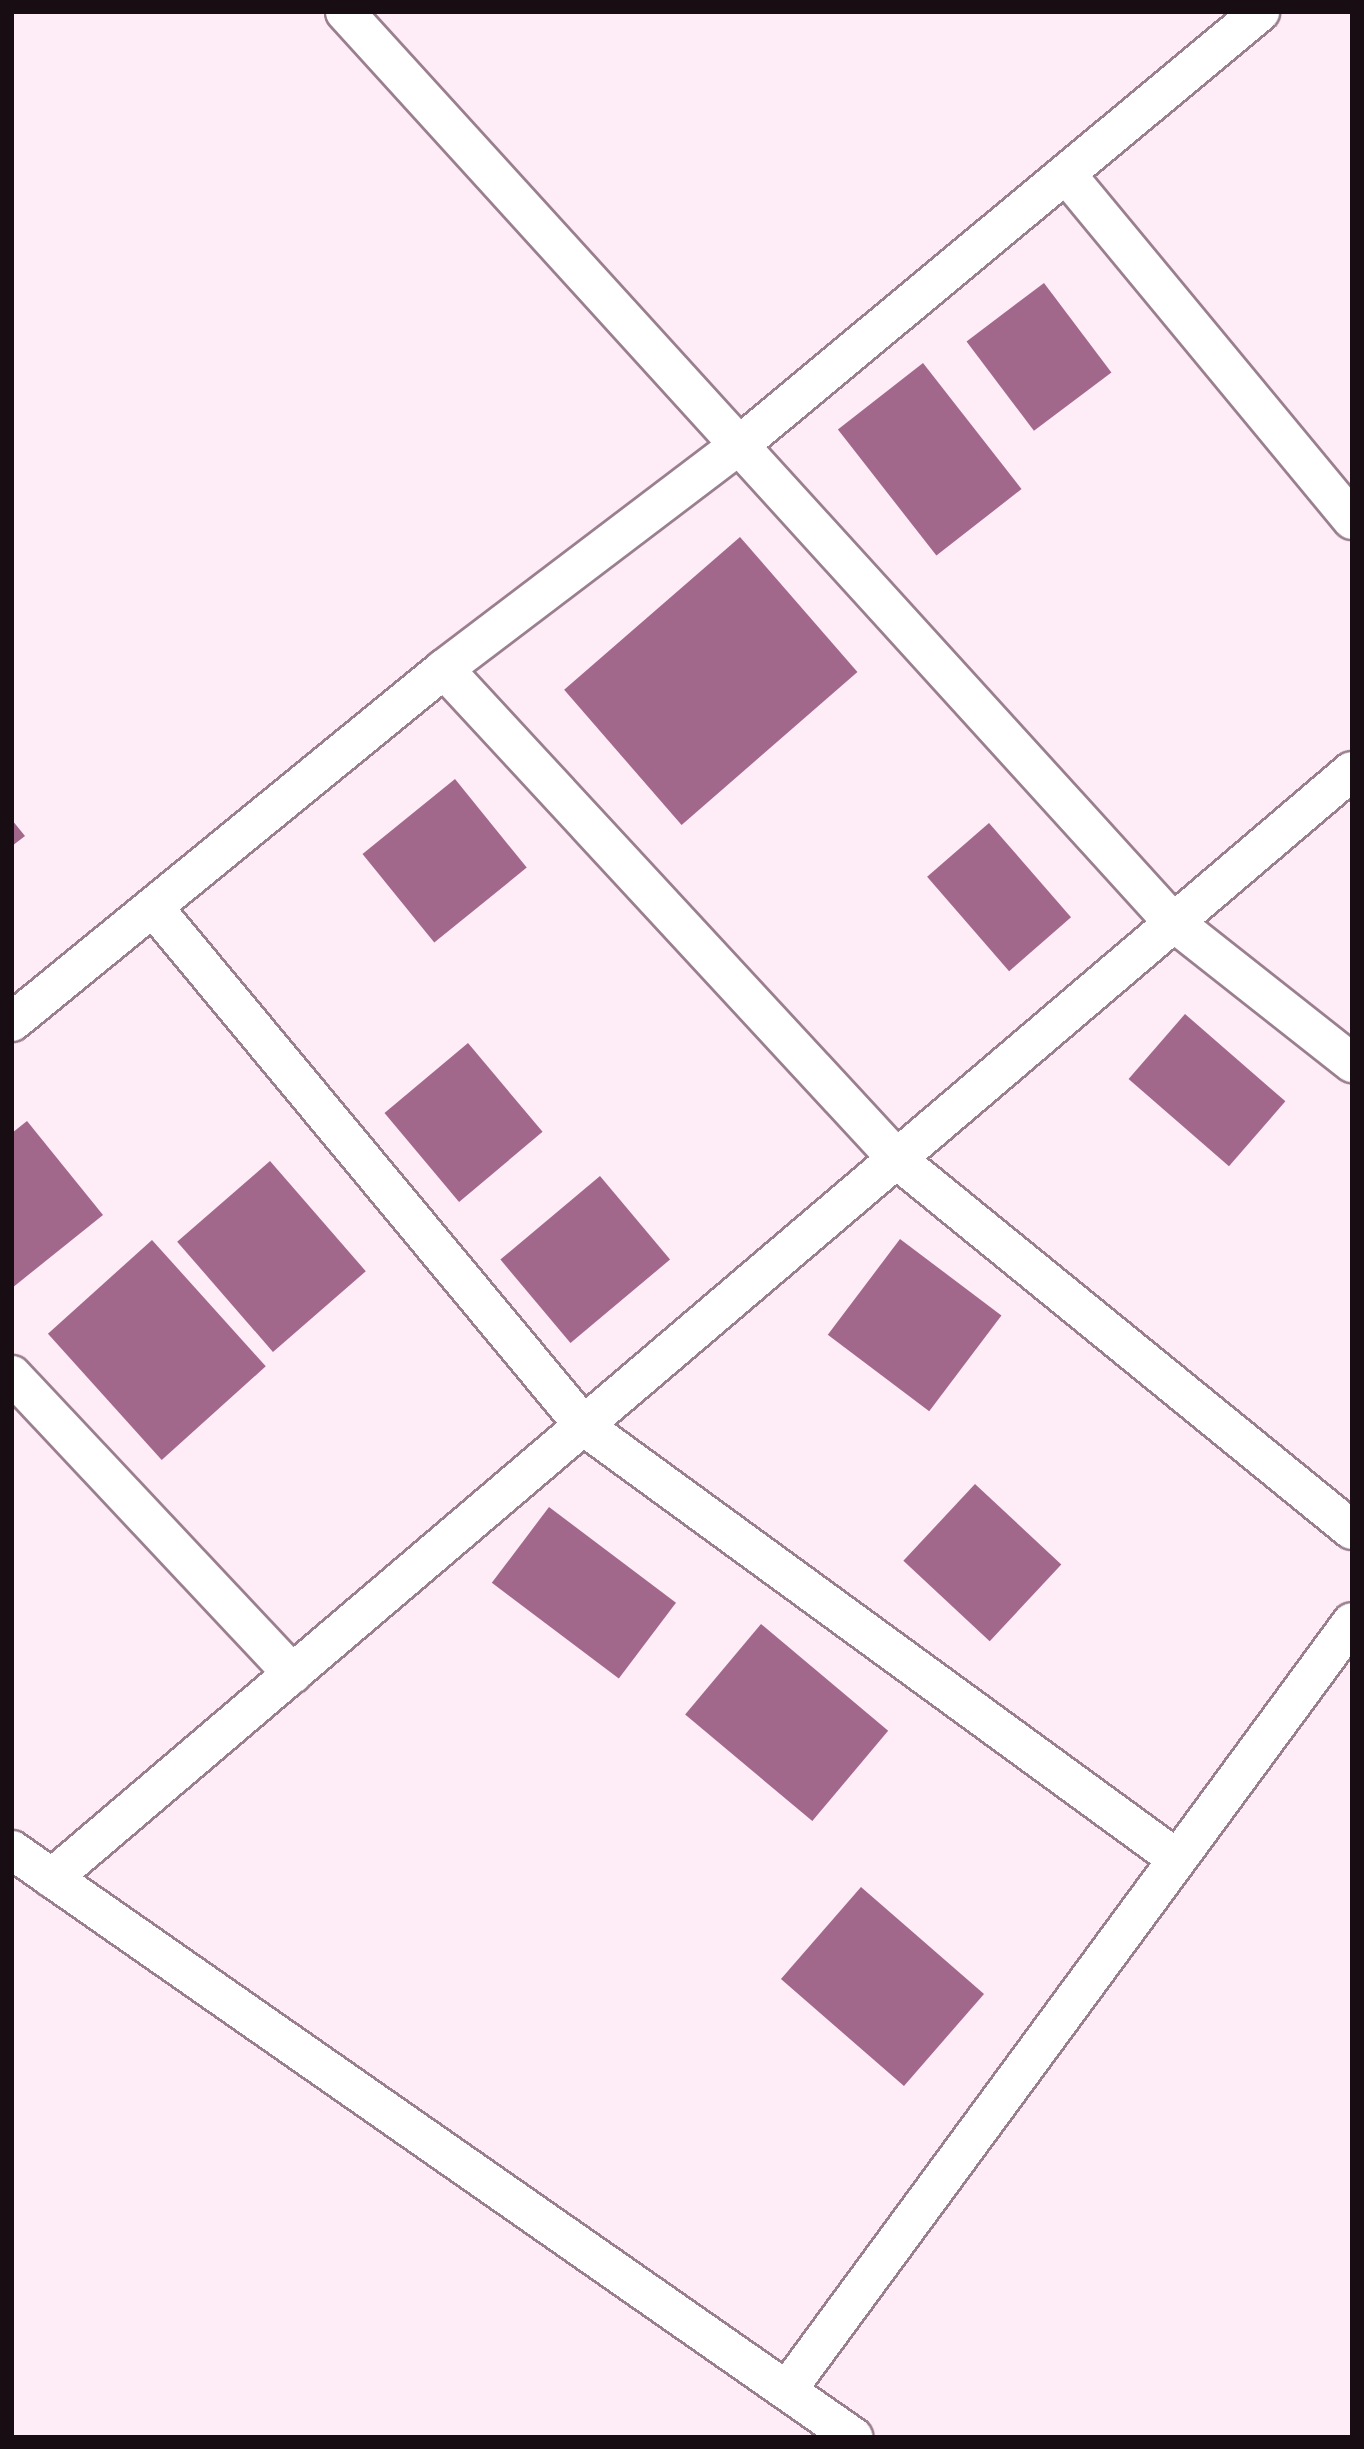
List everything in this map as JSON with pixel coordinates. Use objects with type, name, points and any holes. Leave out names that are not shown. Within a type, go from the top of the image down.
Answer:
[{"type":"street","points":[[345,12],[742,443],[1171,920],[1352,1063]]},
{"type":"street","points":[[12,1022],[444,669],[742,443],[1260,12]]},
{"type":"street","points":[[1066,174],[1352,520]]},
{"type":"street","points":[[444,669],[899,1161],[1352,1530]]},
{"type":"street","points":[[52,1878],[899,1161],[1171,920],[1352,771]]},
{"type":"street","points":[[153,907],[585,1427],[1177,1859]]},
{"type":"street","points":[[12,1375],[293,1674]]},
{"type":"street","points":[[787,2390],[1352,1622]]},
{"type":"street","points":[[12,1850],[853,2437]]},
{"type":"building","points":[[1044,283],[1111,372],[1034,431],[967,341]]},
{"type":"building","points":[[923,363],[1022,489],[936,556],[838,429]]},
{"type":"building","points":[[740,537],[857,672],[682,825],[564,690]]},
{"type":"building","points":[[455,779],[527,868],[434,942],[363,854]]},
{"type":"building","points":[[12,820],[25,836],[12,846]]},
{"type":"building","points":[[989,823],[1071,917],[1009,971],[927,877]]},
{"type":"building","points":[[1185,1014],[1285,1101],[1229,1166],[1129,1079]]},
{"type":"building","points":[[468,1043],[543,1132],[459,1202],[385,1113]]},
{"type":"building","points":[[27,1121],[103,1215],[12,1288],[12,1133]]},
{"type":"building","points":[[270,1161],[366,1271],[273,1352],[177,1242]]},
{"type":"building","points":[[600,1176],[670,1259],[570,1343],[500,1260]]},
{"type":"building","points":[[900,1239],[1001,1315],[929,1411],[828,1335]]},
{"type":"building","points":[[152,1240],[266,1366],[162,1460],[48,1334]]},
{"type":"building","points":[[975,1484],[1061,1564],[990,1641],[903,1561]]},
{"type":"building","points":[[549,1507],[676,1603],[619,1679],[492,1583]]},
{"type":"building","points":[[761,1624],[888,1731],[812,1821],[685,1714]]},
{"type":"building","points":[[861,1887],[984,1994],[904,2086],[781,1979]]}]
